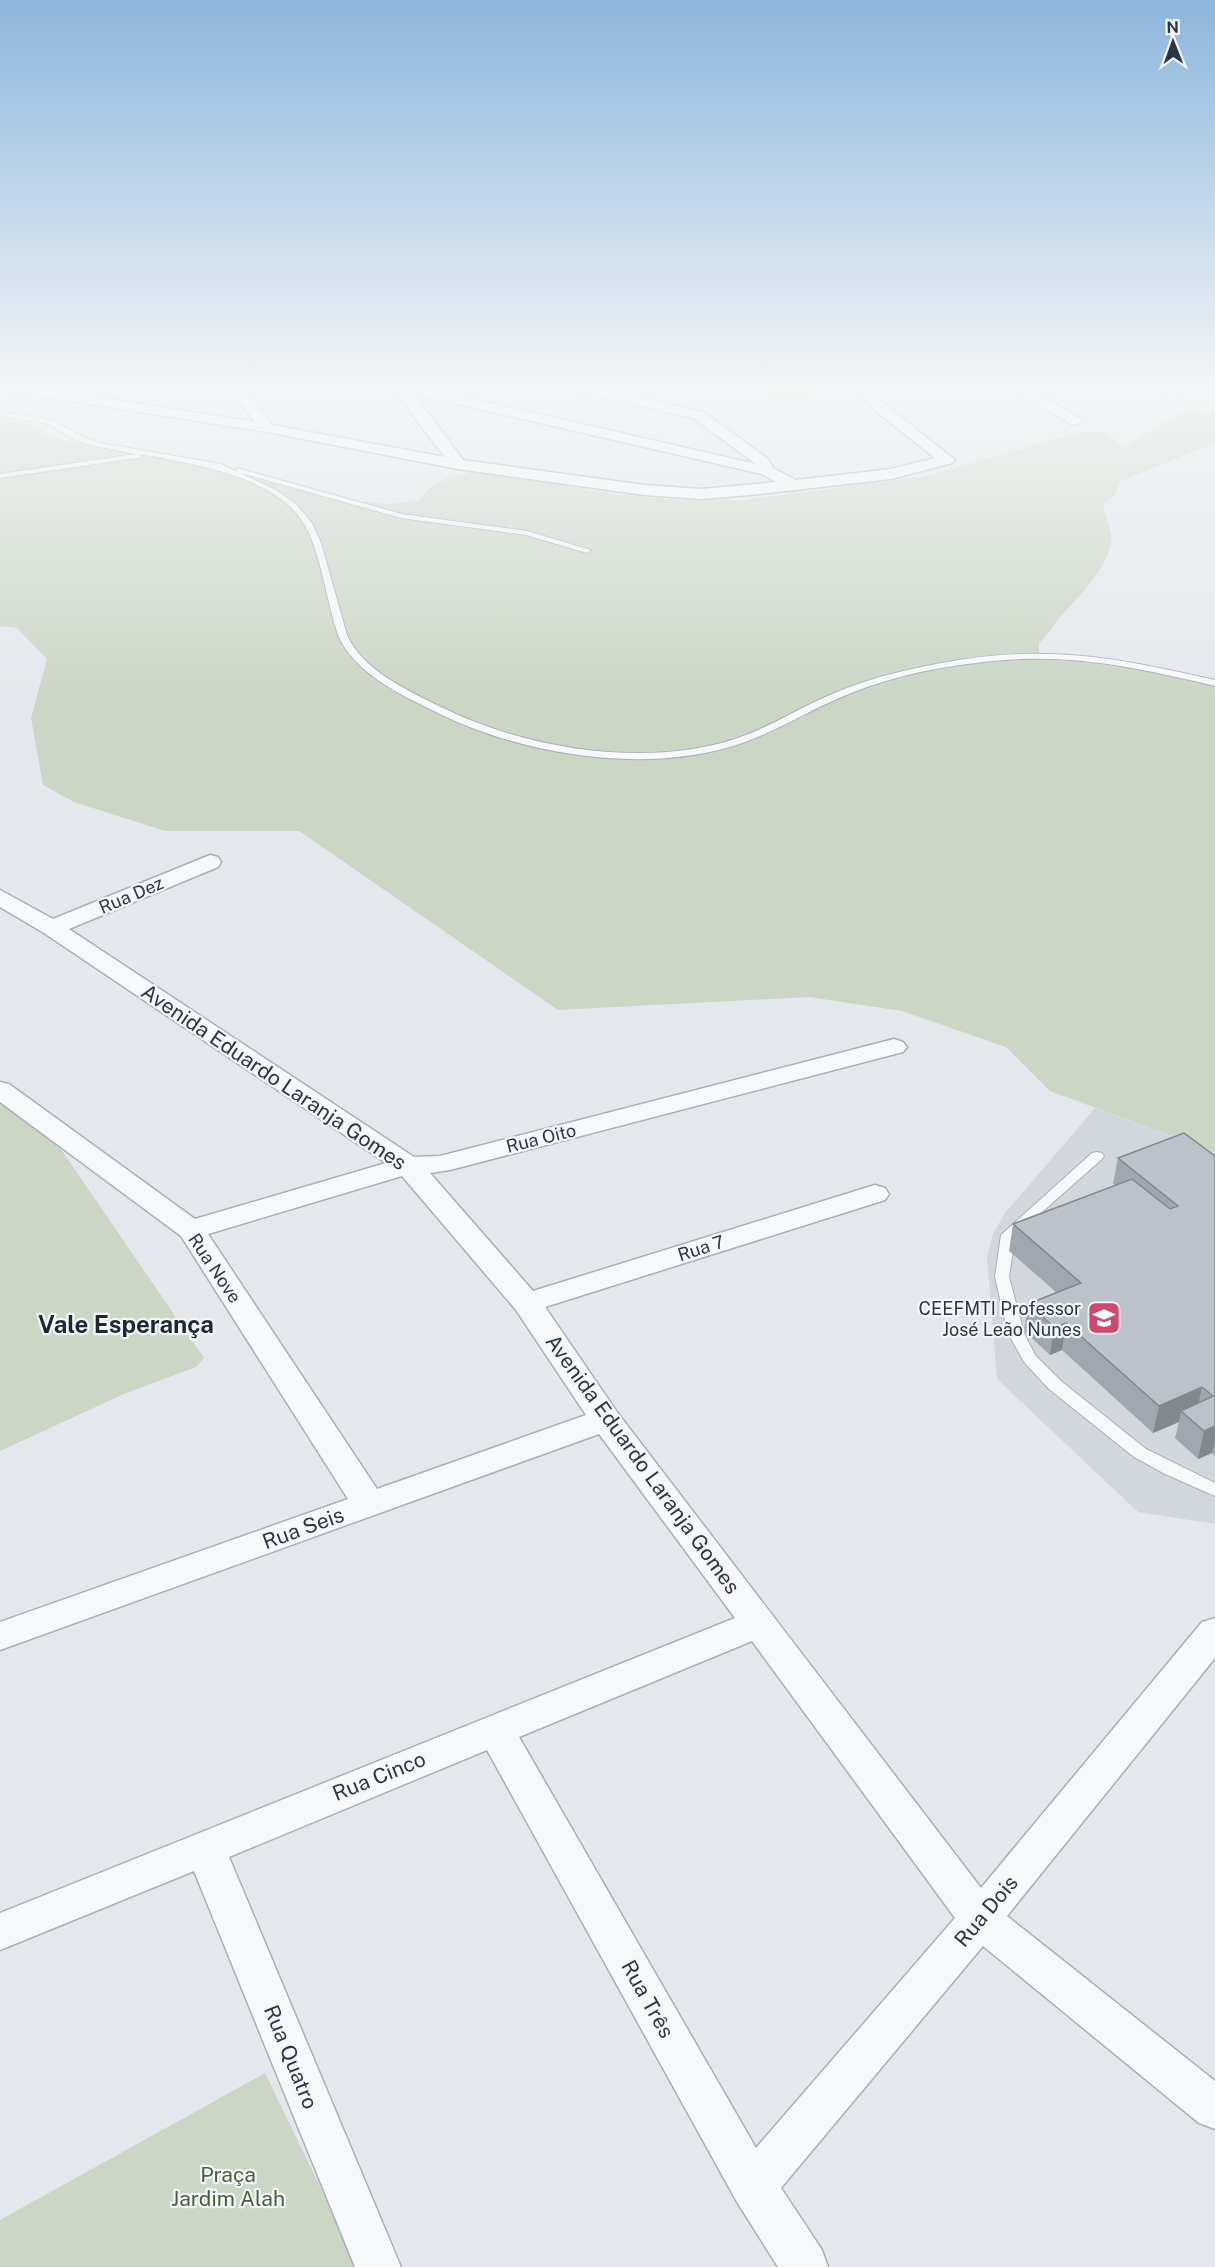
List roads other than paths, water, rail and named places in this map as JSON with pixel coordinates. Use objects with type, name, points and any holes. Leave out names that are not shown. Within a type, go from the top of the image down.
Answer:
[{"type":"street","points":[[621,487],[702,494],[766,487]]},
{"type":"street","name":"Rua Dez","points":[[52,928],[210,862]]},
{"type":"street","name":"Avenida Eduardo Laranja Gomes","points":[[0,897],[52,928],[408,1165],[527,1303],[606,1419],[980,1919],[1215,2108]]},
{"type":"street","name":"Rua Oito","points":[[191,1230],[408,1165],[440,1164],[894,1047]]},
{"type":"street","name":"Rua Nove","points":[[0,1090],[191,1230],[369,1504]]},
{"type":"street","name":"Rua 7","points":[[527,1303],[875,1194]]},
{"type":"street","name":"Rua Seis","points":[[0,1636],[606,1419]]},
{"type":"street","name":"Rua Cinco","points":[[0,1932],[760,1623]]},
{"type":"street","name":"Rua Dois","points":[[753,2186],[980,1919],[1215,1632]]},
{"type":"street","name":"Rua Três","points":[[495,1729],[753,2186],[805,2267]]},
{"type":"street","name":"Rua Quatro","points":[[205,1848],[378,2267]]},
{"type":"lane","points":[[261,487],[302,515],[313,535],[346,644],[361,663],[385,680],[464,721],[512,739],[581,751],[651,754],[704,750],[741,741],[846,691],[884,678],[937,666],[1046,655],[1115,661],[1215,683]]},
{"type":"lane","points":[[303,487],[401,516],[516,531],[587,550]]},
{"type":"lane","points":[[1097,1156],[1008,1234],[1002,1277],[1016,1333],[1029,1358],[1055,1385],[1140,1453],[1215,1490]]},
{"type":"place","name":"CEEFMTI Professor José Leão Nunes","points":[[1104,1318]]},
{"type":"district","name":"Vale Esperança","points":[[126,1324]]},
{"type":"park label","name":"Praça Jardim Alah","points":[[228,2186]]}]
